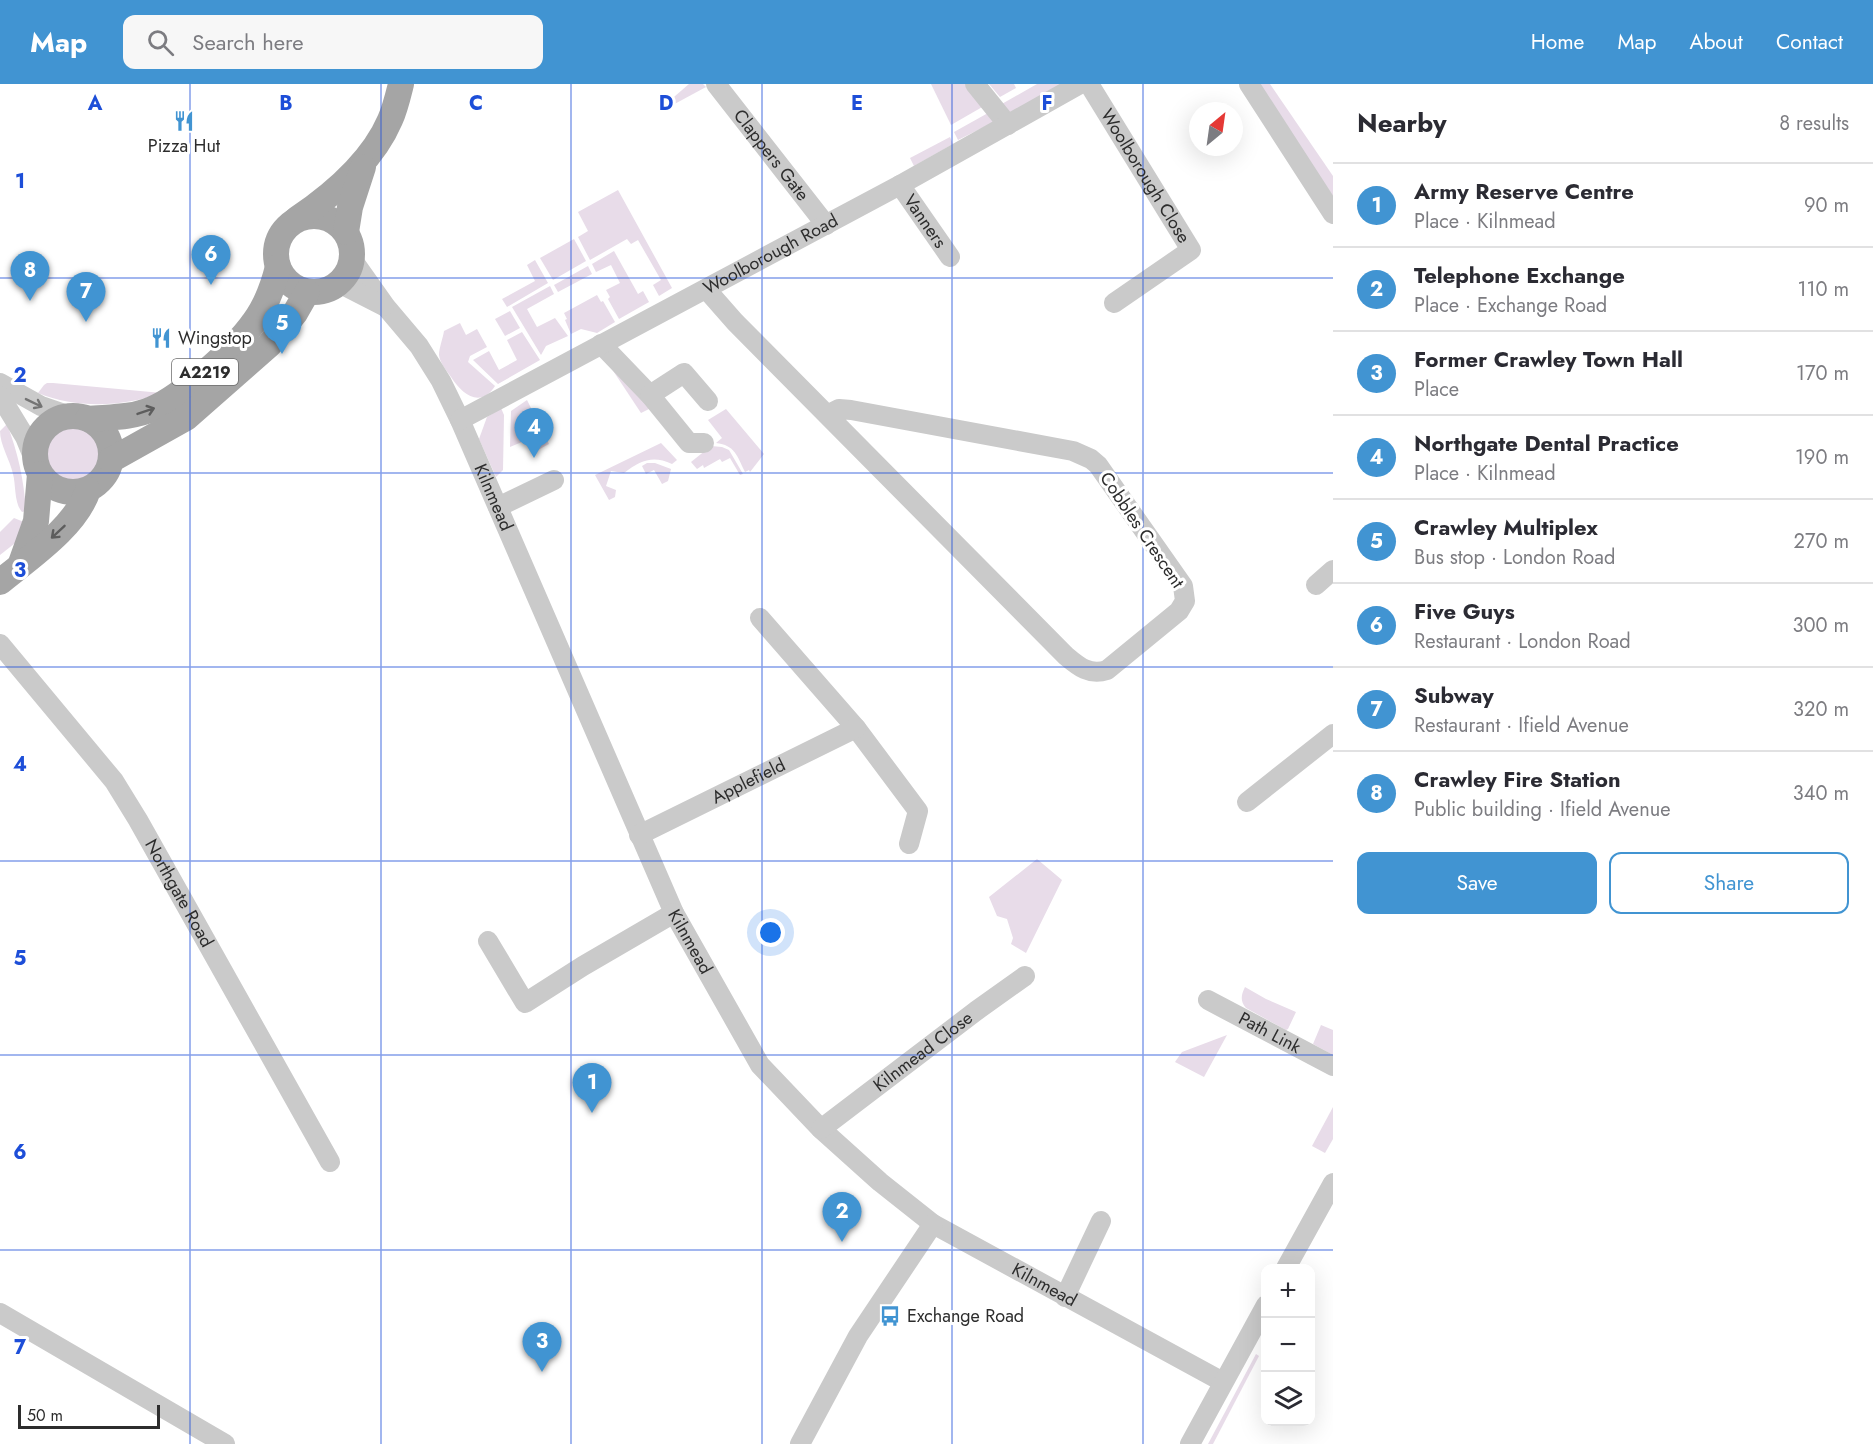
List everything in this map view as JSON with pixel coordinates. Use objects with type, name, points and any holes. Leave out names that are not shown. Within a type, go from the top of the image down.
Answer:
[{"type":"main road","name":"A2219","points":[[20,566],[36,520],[37,467],[34,449],[43,430],[50,423],[79,418],[132,416],[153,409],[202,375],[254,324],[270,294],[278,267],[277,244],[281,235],[297,219],[322,202],[345,181],[378,143],[390,121],[401,84]]},
{"type":"main road","name":"A2219","points":[[352,259],[352,250],[346,232],[350,207],[366,158]]},
{"type":"main road","points":[[297,219],[317,216],[328,219],[346,232]]},
{"type":"main road","points":[[278,267],[283,277],[292,285],[307,292],[324,291],[339,283],[350,268],[352,259]]},
{"type":"main road","name":"A2219","points":[[0,582],[61,530],[77,513],[88,490],[100,482],[111,460],[186,418],[269,345],[295,313],[307,292]]},
{"type":"main road","points":[[79,418],[97,424],[109,440],[111,460]]},
{"type":"main road","points":[[37,467],[46,483],[66,492],[88,490]]},
{"type":"street","name":"Clappers Gate","points":[[716,84],[826,225]]},
{"type":"street","points":[[975,84],[1008,125]]},
{"type":"street","name":"Woolborough Road","points":[[460,420],[900,185],[1080,84]]},
{"type":"street","name":"Woolborough Close","points":[[1089,84],[1191,250],[1114,303]]},
{"type":"street","points":[[1249,84],[1333,214]]},
{"type":"street","name":"Vanners","points":[[900,185],[950,257]]},
{"type":"street","name":"Kilnmead","points":[[352,259],[386,307],[418,346],[441,381],[674,913],[760,1065],[821,1129],[880,1182],[933,1224],[1223,1382]]},
{"type":"street","name":"Kilnmead","points":[[339,283],[386,307]]},
{"type":"street","name":"Cobbles Crescent","points":[[706,289],[735,322],[829,414],[1065,655],[1084,670],[1099,672],[1107,670],[1179,611],[1185,601],[1183,586],[1098,465],[1091,459],[1073,451],[851,410],[839,409],[829,414]]},
{"type":"street","points":[[601,344],[650,395],[688,443],[704,443]]},
{"type":"street","points":[[650,395],[684,373],[708,401]]},
{"type":"street","points":[[0,383],[34,403],[79,418]]},
{"type":"street","points":[[0,396],[25,437],[37,467]]},
{"type":"street","points":[[498,507],[554,480]]},
{"type":"street","points":[[1316,585],[1333,570]]},
{"type":"street","points":[[760,618],[856,728],[918,811],[909,844]]},
{"type":"street","name":"Northgate Road","points":[[0,644],[114,781],[330,1162]]},
{"type":"street","name":"Applefield","points":[[639,835],[856,728]]},
{"type":"street","points":[[1247,802],[1333,734]]},
{"type":"street","points":[[488,941],[525,1003],[674,913]]},
{"type":"street","name":"Kilnmead Close","points":[[821,1129],[1025,976]]},
{"type":"street","name":"Path Link","points":[[1208,1000],[1333,1066]]},
{"type":"street","points":[[1289,1264],[1333,1183]]},
{"type":"street","points":[[1065,1297],[1101,1221]]},
{"type":"street","points":[[800,1444],[858,1336],[933,1224]]},
{"type":"street","points":[[0,1313],[225,1444]]},
{"type":"street","points":[[1190,1444],[1261,1314]]},
{"type":"shaded area","points":[[689,84],[703,84],[706,87],[669,107],[667,103]]},
{"type":"shaded area","points":[[931,84],[966,84],[984,106],[951,125]]},
{"type":"shaded area","points":[[989,84],[1014,84],[1016,88],[1000,97]]},
{"type":"shaded area","points":[[1037,84],[1065,84],[1011,112],[1006,112],[1000,105]]},
{"type":"shaded area","points":[[1258,84],[1270,84],[1333,176],[1333,196],[1285,128]]},
{"type":"shaded area","points":[[988,113],[994,122],[958,140],[954,132]]},
{"type":"shaded area","points":[[950,137],[953,144],[914,166],[910,158]]},
{"type":"shaded area","points":[[618,190],[672,288],[659,296],[653,285],[661,280],[638,240],[631,244],[627,239],[590,260],[578,237],[588,231],[578,212]]},
{"type":"shaded area","points":[[574,239],[586,261],[553,280],[540,258]]},
{"type":"shaded area","points":[[614,251],[638,294],[643,291],[649,302],[619,319],[608,299],[610,297],[606,290],[620,283],[611,265],[596,272],[592,264]]},
{"type":"shaded area","points":[[535,260],[548,283],[507,307],[502,299],[535,281],[527,265]]},
{"type":"shaded area","points":[[588,266],[592,274],[558,292],[554,285]]},
{"type":"shaded area","points":[[550,286],[554,294],[527,309],[537,327],[555,318],[568,336],[546,346],[541,355],[512,307]]},
{"type":"shaded area","points":[[597,295],[615,322],[597,333],[581,329],[571,334],[564,313]]},
{"type":"shaded area","points":[[510,311],[520,328],[505,336],[495,319]]},
{"type":"shaded area","points":[[460,323],[466,335],[477,329],[487,347],[470,356],[468,362],[495,386],[483,397],[477,398],[460,389],[445,369],[439,355],[444,331]]},
{"type":"shaded area","points":[[522,332],[540,360],[498,384],[473,360],[489,351],[499,370],[517,360],[507,340]]},
{"type":"shaded area","points":[[604,357],[653,407],[641,413]]},
{"type":"shaded area","points":[[47,383],[162,393],[132,401],[84,404],[38,393]]},
{"type":"shaded area","points":[[527,400],[549,444],[538,450],[529,439],[510,447],[511,411]]},
{"type":"shaded area","points":[[501,408],[504,415],[503,470],[496,477],[479,439],[487,417]]},
{"type":"shaded area","points":[[726,409],[764,454],[750,472],[749,470],[745,472],[731,449],[716,443],[722,438],[708,420]]},
{"type":"shaded area","points":[[7,424],[22,477],[26,511],[22,512],[18,504],[10,463],[0,436],[0,431]]},
{"type":"shaded area","points":[[67,424],[79,424],[94,432],[102,447],[102,459],[94,474],[79,482],[67,482],[52,474],[44,459],[44,447],[52,432]]},
{"type":"shaded area","points":[[661,443],[677,460],[672,464],[653,459],[647,460],[624,473],[611,471],[606,486],[616,490],[615,497],[609,500],[595,475]]},
{"type":"shaded area","points":[[711,446],[729,450],[743,474],[740,475],[730,458],[722,462],[720,459],[704,468],[703,465],[697,469],[691,462]]},
{"type":"shaded area","points":[[655,463],[671,469],[668,481],[662,484],[654,470],[646,474],[642,466]]},
{"type":"shaded area","points":[[14,518],[24,522],[19,540],[0,555],[0,532]]},
{"type":"shaded area","points":[[1037,859],[1062,880],[1026,953],[1011,944],[1013,938],[1007,919],[997,916],[989,897]]},
{"type":"shaded area","points":[[1245,987],[1296,1012],[1288,1029],[1246,1008],[1242,998]]},
{"type":"shaded area","points":[[1321,1025],[1333,1030],[1333,1055],[1313,1044]]},
{"type":"shaded area","points":[[1227,1035],[1204,1077],[1175,1062],[1182,1052]]},
{"type":"shaded area","points":[[1333,1107],[1333,1139],[1325,1153],[1312,1146]]},
{"type":"shaded area","points":[[1256,1354],[1259,1356],[1213,1444],[1208,1444]]},
{"type":"place","name":"Pizza Hut","points":[[184,121]]},
{"type":"place","name":"Five Guys","points":[[211,285]]},
{"type":"place","name":"Crawley Fire Station","points":[[30,301]]},
{"type":"place","name":"Subway","points":[[86,322]]},
{"type":"place","name":"Wingstop","points":[[161,338]]},
{"type":"place","name":"Crawley Multiplex","points":[[282,354]]},
{"type":"place","name":"Northgate Dental Practice","points":[[534,458]]},
{"type":"place","name":"Army Reserve Centre","points":[[592,1113]]},
{"type":"place","name":"Telephone Exchange","points":[[842,1242]]},
{"type":"place","name":"Exchange Road","points":[[890,1316]]},
{"type":"place","name":"Former Crawley Town Hall","points":[[542,1372]]}]
